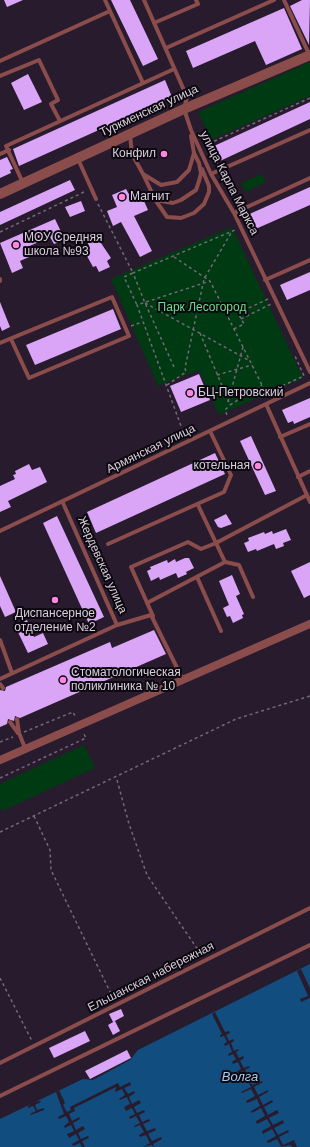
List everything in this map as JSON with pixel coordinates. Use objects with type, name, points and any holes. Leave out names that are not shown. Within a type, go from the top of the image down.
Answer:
[{"type":"street","name":"Туркменская улица","points":[[0,194],[184,109],[310,55]]},
{"type":"street","points":[[0,760],[310,624]]},
{"type":"lane","points":[[105,0],[143,83]]},
{"type":"lane","name":"улица Карла Маркса","points":[[144,0],[187,97],[184,109],[191,130],[211,174],[234,213],[310,372]]},
{"type":"lane","points":[[154,23],[198,4],[196,0]]},
{"type":"lane","points":[[166,48],[274,0]]},
{"type":"lane","points":[[284,0],[310,55]]},
{"type":"lane","points":[[0,61],[110,12]]},
{"type":"lane","points":[[0,76],[39,60],[58,100],[51,104],[60,121]]},
{"type":"lane","points":[[23,183],[6,146],[174,69]]},
{"type":"lane","points":[[130,134],[132,154],[154,197],[162,212],[167,217],[174,219],[188,216],[200,208],[207,198],[210,186],[194,153],[191,130]]},
{"type":"lane","points":[[211,174],[310,130]]},
{"type":"lane","points":[[0,154],[8,150]]},
{"type":"lane","points":[[143,174],[161,185],[177,182],[189,170],[194,153]]},
{"type":"lane","points":[[78,158],[96,199]]},
{"type":"lane","points":[[154,197],[161,201],[173,203],[181,200],[196,190],[201,173],[199,163]]},
{"type":"lane","points":[[234,213],[310,178]]},
{"type":"lane","points":[[265,280],[310,260]]},
{"type":"lane","points":[[0,343],[112,297],[129,336],[29,378],[11,339]]},
{"type":"lane","name":"Армянская улица","points":[[0,531],[310,384]]},
{"type":"lane","points":[[266,404],[310,502]]},
{"type":"lane","points":[[280,437],[310,424]]},
{"type":"lane","points":[[108,544],[198,505],[224,492],[231,475],[210,431]]},
{"type":"lane","points":[[298,477],[310,472]]},
{"type":"lane","points":[[184,680],[130,567],[188,542],[201,549],[216,543],[307,495]]},
{"type":"lane","name":"Жердевская улица","points":[[63,502],[117,625],[151,615],[153,617]]},
{"type":"lane","points":[[198,505],[225,562]]},
{"type":"lane","points":[[147,603],[225,562],[239,566],[253,597]]},
{"type":"lane","points":[[197,577],[221,631]]},
{"type":"lane","points":[[0,678],[117,625]]},
{"type":"lane","points":[[0,640],[12,673]]},
{"type":"lane","points":[[0,684],[4,688]]},
{"type":"lane","points":[[18,719],[19,734]]},
{"type":"lane","points":[[10,722],[19,734],[25,748]]},
{"type":"lane","name":"Ельшанская набережная","points":[[0,1063],[310,908]]},
{"type":"lane","points":[[0,1096],[310,945]]},
{"type":"path","points":[[208,144],[310,98]]},
{"type":"path","points":[[0,232],[91,189]]},
{"type":"path","points":[[96,199],[133,273],[174,367]]},
{"type":"path","points":[[186,443],[167,385],[143,321],[124,277],[231,233],[235,230]]},
{"type":"path","points":[[167,385],[186,372],[185,368],[204,279],[231,233]]},
{"type":"path","points":[[173,256],[204,279],[210,281],[266,393],[304,376]]},
{"type":"path","points":[[137,306],[210,281]]},
{"type":"path","points":[[238,313],[268,298]]},
{"type":"path","points":[[145,303],[250,361]]},
{"type":"path","points":[[241,319],[271,304]]},
{"type":"path","points":[[226,313],[236,309],[244,324],[234,329]]},
{"type":"path","points":[[125,328],[143,321]]},
{"type":"path","points":[[200,333],[230,405]]},
{"type":"path","points":[[228,402],[243,347]]},
{"type":"path","points":[[217,375],[252,365]]},
{"type":"path","points":[[229,422],[225,410],[230,405],[262,385]]},
{"type":"path","points":[[0,832],[236,719],[310,696]]},
{"type":"path","points":[[0,742],[73,712]]},
{"type":"path","points":[[0,778],[86,738]]},
{"type":"path","points":[[117,780],[128,824],[147,875],[196,946],[211,958]]},
{"type":"path","points":[[34,816],[50,850],[52,870],[116,1005]]},
{"type":"path","points":[[0,978],[35,1046]]},
{"type":"green space","points":[[310,62],[310,96],[211,140],[198,112]]},
{"type":"green space","points":[[262,174],[266,182],[245,192],[241,183]]},
{"type":"green space","name":"Парк Лесогород","points":[[232,227],[303,378],[219,415],[199,370],[158,386],[111,279]]},
{"type":"green space","points":[[84,745],[95,768],[2,811],[0,807],[0,784]]},
{"type":"water","name":"Волга","points":[[310,964],[310,1147],[0,1147],[0,1119],[83,1079],[93,1080],[130,1060],[138,1050]]},
{"type":"pier","points":[[301,969],[310,988],[310,998],[301,1002],[300,999],[308,996],[297,971]]},
{"type":"pier","points":[[215,1012],[225,1032],[229,1031],[230,1033],[226,1035],[229,1041],[233,1039],[234,1041],[231,1043],[234,1051],[239,1050],[236,1052],[239,1058],[243,1056],[244,1058],[240,1061],[244,1068],[250,1067],[245,1070],[248,1076],[253,1074],[254,1076],[249,1078],[252,1085],[262,1081],[263,1082],[254,1087],[258,1095],[268,1090],[268,1092],[259,1097],[263,1105],[272,1100],[273,1102],[264,1107],[268,1115],[277,1110],[279,1113],[269,1118],[273,1125],[283,1120],[284,1123],[274,1128],[278,1135],[288,1130],[289,1132],[279,1137],[283,1145],[294,1140],[297,1147],[292,1147],[291,1145],[279,1147],[281,1146],[277,1139],[268,1143],[267,1141],[276,1136],[272,1129],[263,1134],[262,1131],[271,1126],[267,1119],[257,1124],[256,1121],[265,1116],[261,1108],[252,1113],[251,1111],[260,1106],[257,1099],[247,1103],[246,1101],[255,1096],[251,1089],[242,1093],[241,1092],[251,1087],[247,1079],[241,1082],[240,1080],[245,1077],[243,1071],[237,1074],[236,1072],[241,1069],[238,1062],[233,1064],[232,1062],[236,1059],[233,1054],[229,1056],[228,1054],[232,1052],[229,1044],[225,1046],[224,1044],[227,1042],[224,1036],[220,1037],[222,1034],[212,1014]]},
{"type":"pier","points":[[130,1082],[131,1085],[124,1088],[128,1094],[134,1091],[135,1093],[129,1097],[132,1104],[139,1100],[141,1103],[134,1107],[137,1113],[144,1110],[145,1112],[139,1115],[142,1122],[149,1119],[150,1121],[143,1124],[147,1131],[155,1128],[156,1130],[148,1134],[152,1141],[161,1137],[162,1139],[153,1144],[155,1147],[151,1145],[143,1147],[150,1143],[146,1135],[140,1137],[139,1135],[144,1132],[140,1125],[134,1126],[140,1123],[136,1116],[130,1119],[129,1117],[135,1114],[132,1108],[126,1111],[124,1107],[130,1104],[127,1097],[120,1100],[119,1099],[125,1095],[122,1089],[115,1092],[116,1087],[74,1108],[75,1111],[69,1114],[72,1121],[79,1117],[80,1119],[73,1123],[76,1130],[83,1126],[85,1129],[78,1133],[81,1139],[88,1136],[89,1138],[82,1141],[85,1147],[82,1147],[80,1143],[73,1146],[72,1144],[79,1140],[76,1134],[69,1138],[67,1134],[74,1131],[71,1125],[65,1128],[64,1126],[69,1122],[66,1116],[59,1119],[58,1117],[64,1114],[56,1092],[59,1090],[65,1103],[63,1105],[67,1112],[71,1110],[70,1107],[118,1083],[120,1087]]},
{"type":"pier","points":[[34,1102],[41,1102],[35,1105],[37,1110],[44,1108],[44,1110],[31,1115],[30,1114],[36,1111],[33,1106],[28,1108],[28,1106]]},
{"type":"building","points":[[4,0],[23,0],[7,7]]},
{"type":"building","points":[[111,0],[130,0],[158,59],[143,66]]},
{"type":"building","points":[[302,0],[310,0],[309,45],[290,6]]},
{"type":"building","points":[[284,8],[302,49],[266,65],[255,41],[193,68],[186,51]]},
{"type":"building","points":[[28,74],[42,102],[24,110],[11,83]]},
{"type":"building","points":[[165,80],[172,97],[19,166],[13,149]]},
{"type":"building","points":[[310,102],[310,119],[220,161],[214,146]]},
{"type":"building","points":[[7,157],[13,169],[10,170],[11,173],[0,178],[0,160]]},
{"type":"building","points":[[70,180],[75,190],[0,225],[0,212]]},
{"type":"building","points":[[310,187],[310,205],[251,231],[245,216]]},
{"type":"building","points":[[126,189],[130,196],[140,192],[148,210],[134,216],[152,251],[140,257],[121,222],[113,226],[107,211],[117,207],[112,195]]},
{"type":"building","points":[[81,201],[85,211],[70,217],[65,207]]},
{"type":"building","name":"МОУ Средняя школа №93","points":[[55,219],[65,240],[54,244],[50,237],[25,248],[29,257],[20,261],[23,268],[12,273],[0,243]]},
{"type":"building","points":[[95,234],[111,258],[107,261],[110,267],[99,272],[96,266],[93,267],[87,256],[89,255],[85,248],[89,246],[86,239]]},
{"type":"building","points":[[310,272],[310,290],[287,300],[280,285]]},
{"type":"building","points":[[0,302],[10,327],[2,331],[0,326]]},
{"type":"building","points":[[113,309],[121,329],[35,365],[26,345]]},
{"type":"building","name":"БЦ-Петровский","points":[[199,374],[210,400],[181,412],[170,386]]},
{"type":"building","points":[[310,398],[310,417],[294,424],[293,421],[288,423],[282,410]]},
{"type":"building","name":"котельная","points":[[251,436],[276,491],[265,495],[240,441]]},
{"type":"building","points":[[215,453],[225,474],[96,533],[87,512]]},
{"type":"building","points":[[29,464],[32,470],[40,467],[47,482],[8,501],[11,507],[0,512],[0,486],[15,479],[13,475],[16,474],[15,471]]},
{"type":"building","points":[[226,514],[232,524],[221,528],[218,527],[214,520]]},
{"type":"building","points":[[57,516],[104,617],[89,624],[43,523]]},
{"type":"building","points":[[286,529],[291,540],[283,543],[284,546],[276,549],[274,544],[257,551],[256,549],[248,552],[244,543],[249,541],[248,538],[264,532],[265,534],[272,531],[273,534]]},
{"type":"building","points":[[189,558],[194,568],[186,572],[187,574],[178,578],[176,573],[160,580],[159,577],[151,581],[147,571],[151,569],[150,567],[167,560],[168,563],[175,559],[176,562]]},
{"type":"building","points":[[310,562],[310,595],[304,598],[291,571]]},
{"type":"building","points":[[232,575],[240,594],[236,596],[244,614],[242,615],[243,618],[233,623],[230,616],[227,617],[223,608],[229,605],[219,581]]},
{"type":"building","points":[[0,576],[16,612],[5,617],[0,606]]},
{"type":"building","points":[[27,620],[34,637],[43,633],[48,644],[28,653],[15,626]]},
{"type":"building","name":"Стоматологическая поликлиника № 10","points":[[154,630],[166,654],[20,718],[15,716],[14,721],[8,719],[7,724],[0,727],[0,690],[5,691],[6,687],[110,642],[112,648]]},
{"type":"building","points":[[121,1009],[124,1016],[113,1022],[109,1014]]},
{"type":"building","points":[[115,1021],[120,1031],[113,1035],[108,1025]]},
{"type":"building","points":[[85,1031],[90,1041],[54,1058],[49,1048]]},
{"type":"building","points":[[127,1050],[131,1058],[90,1079],[85,1071]]},
{"type":"place","name":"Конфил","points":[[164,154]]},
{"type":"place","name":"Магнит","points":[[122,197]]},
{"type":"place","name":"МОУ Средняя школа №93","points":[[16,245]]},
{"type":"place","name":"БЦ-Петровский","points":[[190,393]]},
{"type":"place","name":"котельная","points":[[258,466]]},
{"type":"place","name":"Диспансерное отделение №2","points":[[55,600]]},
{"type":"place","name":"Стоматологическая поликлиника № 10","points":[[63,680]]}]
